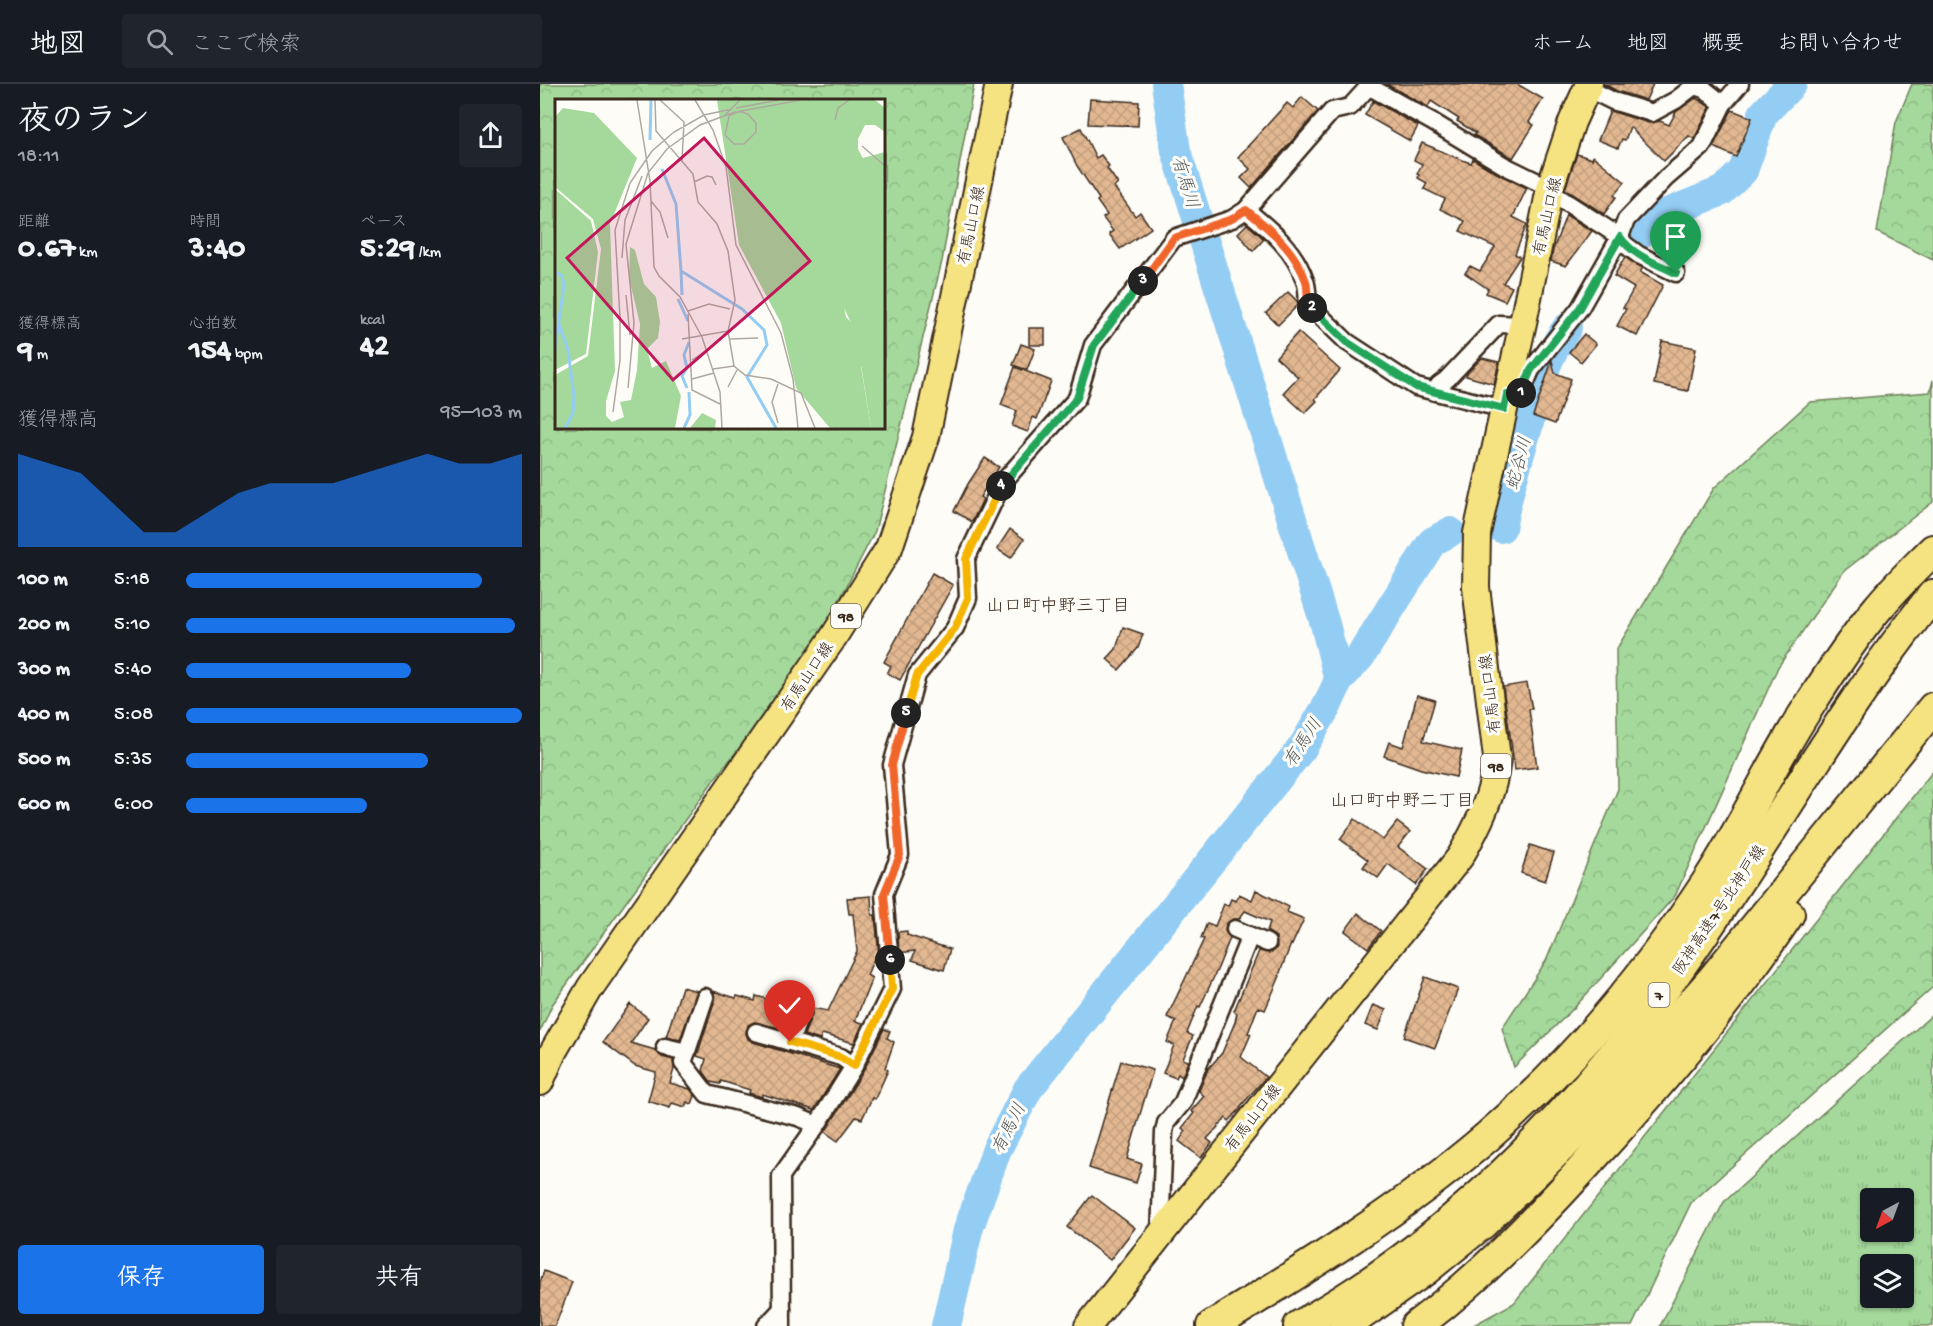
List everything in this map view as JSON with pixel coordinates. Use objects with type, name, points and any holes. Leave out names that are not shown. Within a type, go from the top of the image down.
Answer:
[{"type":"highway","points":[[1212,1326],[1366,1228],[1441,1174],[1523,1104],[1587,1039],[1667,939],[1709,879],[1808,706],[1876,610],[1933,550]]},
{"type":"highway","name":"阪神高速7号北神戸線","points":[[1302,1324],[1409,1254],[1466,1208],[1519,1159],[1577,1096],[1665,988],[1857,698],[1933,595]]},
{"type":"highway","points":[[1416,1326],[1478,1277],[1513,1243],[1692,1046],[1768,945],[1931,710]]},
{"type":"highway","name":"阪神高速7号北神戸線","points":[[1345,1326],[1425,1270],[1483,1223],[1591,1118],[1712,980],[1931,710]]},
{"type":"main road","name":"有馬山口線","points":[[540,1082],[553,1052],[590,988],[831,641],[889,548],[926,437],[999,84]]},
{"type":"main road","name":"有馬山口線","points":[[1088,1326],[1460,856],[1490,797],[1497,758],[1476,587],[1477,533],[1523,326],[1550,188],[1572,122],[1588,86]]},
{"type":"street","points":[[1239,215],[1272,231],[1291,253],[1306,282],[1308,304],[1347,342],[1416,387],[1435,392],[1505,401],[1521,394],[1531,370],[1580,308],[1620,237],[1626,220],[1666,178],[1702,147],[1723,104],[1740,84]]},
{"type":"street","points":[[766,1326],[782,1318],[781,1176],[854,1066],[892,989],[884,894],[900,855],[892,765],[917,675],[955,628],[968,598],[966,559],[1003,482],[1077,398],[1094,345],[1174,238],[1239,215],[1332,111],[1350,107],[1371,86],[1504,166],[1550,188],[1558,197],[1620,237],[1624,244],[1639,255],[1676,273]]},
{"type":"street","points":[[1588,86],[1613,100],[1652,113],[1676,100],[1694,86],[1704,89],[1723,104]]},
{"type":"street","points":[[1435,392],[1439,385],[1499,324],[1523,326]]},
{"type":"street","points":[[1235,929],[1268,943]]},
{"type":"street","points":[[1160,1234],[1166,1124],[1183,1102],[1204,1028],[1250,936]]},
{"type":"street","points":[[705,997],[683,1063],[707,1094],[798,1117],[817,1125]]},
{"type":"street","points":[[790,1042],[802,1010]]},
{"type":"street","points":[[756,1032],[841,1057],[854,1066]]},
{"type":"street","points":[[665,1047],[687,1052]]},
{"type":"green space","points":[[540,84],[974,84],[942,261],[875,531],[806,665],[713,781],[552,1005],[540,1032]]},
{"type":"green space","points":[[1912,84],[1933,84],[1933,260],[1877,232],[1896,122]]},
{"type":"green space","points":[[1933,380],[1933,502],[1844,571],[1778,667],[1675,896],[1574,1008],[1514,1067],[1502,1028],[1546,961],[1618,789],[1616,650],[1714,488],[1810,402],[1930,392]]},
{"type":"green space","points":[[1933,771],[1933,987],[1691,1203],[1632,1326],[1472,1326],[1514,1303]]},
{"type":"green space","points":[[1933,1014],[1933,1326],[1660,1326],[1724,1202]]},
{"type":"building","points":[[1386,84],[1517,84],[1543,99],[1529,122],[1534,125],[1513,158],[1474,135],[1476,133],[1457,121],[1459,119],[1431,101],[1428,107]]},
{"type":"building","points":[[1604,84],[1653,84],[1646,100],[1617,91]]},
{"type":"building","points":[[1302,97],[1318,111],[1251,188],[1241,178],[1250,169],[1238,157],[1287,103],[1293,108]]},
{"type":"building","points":[[1696,98],[1710,107],[1694,139],[1689,136],[1664,161],[1630,127],[1625,140],[1622,139],[1618,148],[1598,140],[1610,111],[1649,123],[1660,121],[1669,125],[1676,112]]},
{"type":"building","points":[[1090,99],[1139,102],[1138,126],[1088,124]]},
{"type":"building","points":[[1373,101],[1418,126],[1410,141],[1365,115]]},
{"type":"building","points":[[1732,110],[1752,118],[1736,157],[1713,147]]},
{"type":"building","points":[[1081,128],[1096,158],[1101,155],[1109,166],[1107,168],[1118,184],[1114,187],[1135,216],[1140,212],[1151,228],[1120,249],[1109,234],[1113,231],[1103,218],[1107,215],[1097,201],[1099,199],[1077,166],[1063,137]]},
{"type":"building","points":[[1422,143],[1471,163],[1473,159],[1527,188],[1513,217],[1527,224],[1515,254],[1520,257],[1503,283],[1512,287],[1505,301],[1486,293],[1488,289],[1465,273],[1470,266],[1480,271],[1495,247],[1460,231],[1465,221],[1440,209],[1445,199],[1424,189],[1427,183],[1418,178],[1417,174],[1422,164],[1414,160]]},
{"type":"building","points":[[1577,154],[1592,159],[1593,156],[1625,182],[1614,195],[1616,197],[1604,214],[1565,189]]},
{"type":"building","points":[[1566,215],[1592,231],[1566,266],[1551,261]]},
{"type":"building","points":[[1247,224],[1264,239],[1253,251],[1238,233]]},
{"type":"building","points":[[1625,257],[1643,268],[1640,272],[1663,285],[1637,336],[1617,326],[1626,309],[1623,308],[1634,288],[1614,276]]},
{"type":"building","points":[[1288,292],[1298,305],[1278,325],[1266,313]]},
{"type":"building","points":[[1029,328],[1045,328],[1045,345],[1029,345]]},
{"type":"building","points":[[1298,332],[1340,370],[1305,413],[1283,393],[1298,377],[1276,357]]},
{"type":"building","points":[[1584,334],[1596,344],[1581,362],[1569,352]]},
{"type":"building","points":[[1662,341],[1696,348],[1688,391],[1654,384]]},
{"type":"building","points":[[1021,344],[1035,349],[1027,370],[1013,365]]},
{"type":"building","points":[[1482,358],[1499,362],[1494,384],[1466,376]]},
{"type":"building","points":[[1552,361],[1555,373],[1571,379],[1555,424],[1533,416]]},
{"type":"building","points":[[1015,367],[1051,381],[1037,419],[1033,417],[1028,432],[1012,426],[1017,411],[1001,405]]},
{"type":"building","points":[[985,458],[999,467],[980,497],[983,499],[972,522],[954,511]]},
{"type":"building","points":[[1010,529],[1024,539],[1011,558],[997,549]]},
{"type":"building","points":[[932,573],[953,585],[900,680],[887,673],[891,666],[884,662]]},
{"type":"building","points":[[1123,627],[1143,634],[1138,648],[1119,670],[1107,659],[1116,649]]},
{"type":"building","points":[[1527,683],[1532,709],[1529,709],[1537,767],[1515,770],[1503,687]]},
{"type":"building","points":[[1417,695],[1435,700],[1423,741],[1462,750],[1456,777],[1421,769],[1384,756],[1389,742],[1403,747]]},
{"type":"building","points":[[1355,819],[1383,840],[1397,822],[1410,832],[1398,847],[1428,869],[1416,885],[1388,864],[1378,878],[1363,867],[1368,860],[1340,839]]},
{"type":"building","points":[[1530,845],[1554,853],[1545,881],[1521,873]]},
{"type":"building","points":[[1256,890],[1289,907],[1287,912],[1304,919],[1291,944],[1265,1010],[1258,1007],[1248,1033],[1251,1034],[1241,1057],[1266,1077],[1229,1121],[1226,1118],[1207,1139],[1212,1143],[1201,1158],[1179,1141],[1186,1131],[1182,1128],[1194,1113],[1191,1111],[1204,1096],[1199,1091],[1208,1069],[1222,1053],[1235,1022],[1237,1013],[1234,1011],[1259,951],[1269,953],[1277,947],[1276,937],[1267,931],[1270,922],[1245,911],[1239,919],[1233,919],[1226,924],[1225,931],[1230,938],[1187,1033],[1193,1036],[1183,1059],[1188,1061],[1182,1077],[1178,1074],[1176,1078],[1163,1073],[1174,1045],[1167,1042],[1176,1021],[1167,1017],[1204,939],[1201,938],[1207,923],[1215,926],[1224,904],[1228,906],[1231,899],[1236,901],[1239,894],[1252,900]]},
{"type":"building","points":[[871,896],[879,956],[875,956],[867,975],[872,978],[855,1021],[863,1023],[854,1043],[822,1034],[820,1040],[804,1035],[812,1008],[828,1011],[857,951],[853,914],[849,914],[847,898]]},
{"type":"building","points":[[1358,913],[1381,931],[1368,948],[1345,931]]},
{"type":"building","points":[[907,931],[907,935],[950,949],[944,970],[912,960],[915,951],[899,953],[898,932]]},
{"type":"building","points":[[1425,977],[1458,989],[1435,1048],[1404,1037]]},
{"type":"building","points":[[682,987],[697,991],[680,1040],[666,1037]]},
{"type":"building","points":[[713,991],[736,998],[737,996],[755,1001],[756,996],[793,1004],[784,1029],[754,1022],[748,1025],[746,1034],[753,1042],[840,1069],[814,1110],[762,1094],[762,1097],[749,1093],[750,1090],[721,1081],[720,1084],[711,1082],[703,1071],[706,1059],[697,1056],[715,1000]]},
{"type":"building","points":[[630,1004],[648,1018],[631,1043],[655,1050],[662,1057],[673,1060],[674,1069],[670,1083],[690,1089],[695,1096],[692,1104],[687,1102],[685,1107],[672,1103],[670,1108],[648,1101],[656,1072],[635,1066],[603,1042]]},
{"type":"building","points":[[1373,1005],[1386,1010],[1378,1030],[1365,1025]]},
{"type":"building","points":[[884,1029],[890,1031],[887,1038],[894,1042],[885,1068],[888,1070],[875,1099],[872,1098],[862,1119],[856,1117],[838,1141],[825,1132],[863,1072]]},
{"type":"building","points":[[1121,1061],[1153,1070],[1127,1159],[1142,1164],[1136,1183],[1089,1168]]},
{"type":"building","points":[[1092,1195],[1135,1228],[1110,1260],[1067,1227]]},
{"type":"building","points":[[544,1271],[572,1282],[555,1326],[540,1326],[540,1282]]},
{"type":"waterway","name":"有馬川","points":[[946,1326],[968,1230],[997,1149],[1028,1089],[1302,748],[1327,706],[1339,680],[1325,624],[1176,151],[1166,84]]},
{"type":"waterway","name":"蛇谷川","points":[[1635,238],[1665,214],[1722,191],[1743,171],[1763,114],[1792,84]]},
{"type":"waterway","name":"蛇谷川","points":[[1501,528],[1512,479],[1542,377],[1552,352],[1567,328]]},
{"type":"waterway","name":"蛇谷川","points":[[1339,680],[1360,657],[1432,542],[1450,532]]},
{"type":"district","name":"山口町中野三丁目","points":[[1058,605]]},
{"type":"district","name":"山口町中野二丁目","points":[[1402,800]]},
{"type":"route","points":[[790,1042],[841,1057],[854,1066],[892,989],[884,894],[900,855],[892,765],[917,675],[955,628],[968,598],[966,559],[1003,482],[1077,398],[1094,345],[1174,238],[1232,219],[1246,210],[1272,231],[1291,253],[1306,282],[1308,304],[1347,342],[1416,387],[1504,409],[1507,394],[1521,394],[1531,370],[1580,308],[1620,237],[1624,244],[1639,255],[1676,273]]}]
